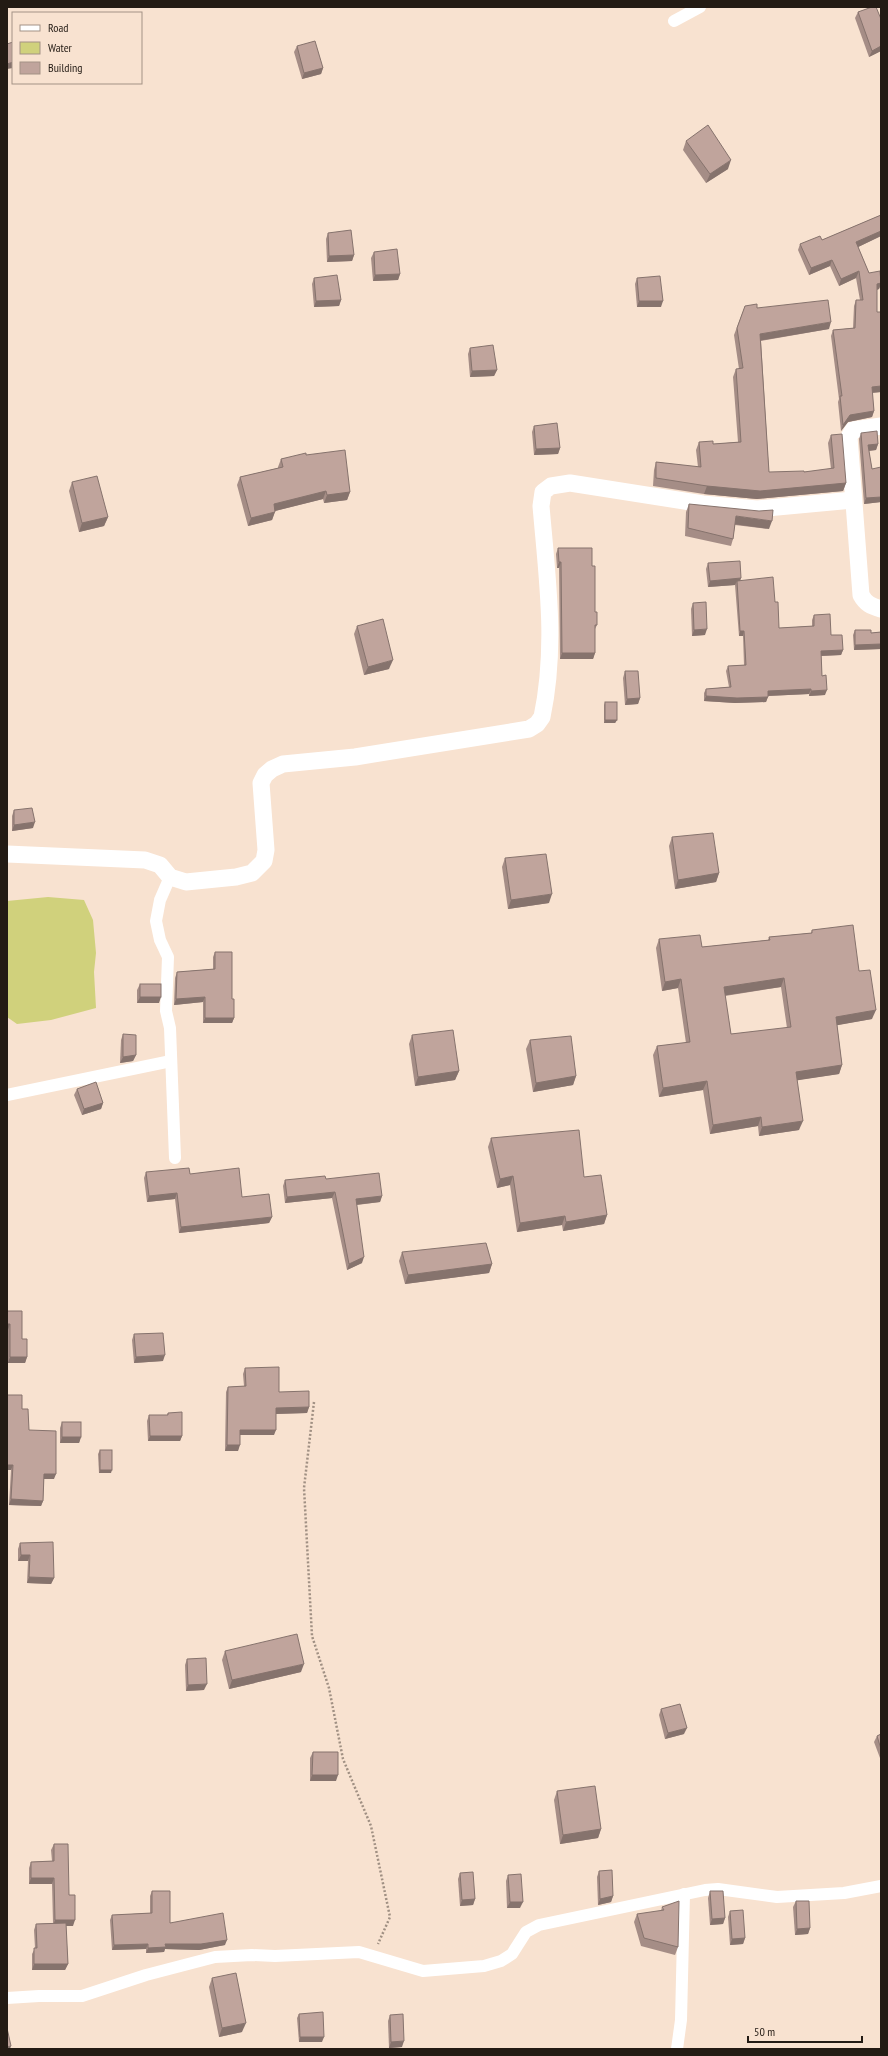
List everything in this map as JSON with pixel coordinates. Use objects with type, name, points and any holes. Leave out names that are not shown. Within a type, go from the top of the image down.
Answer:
[{"type":"street","points":[[674,21],[700,7]]},
{"type":"street","points":[[881,426],[853,430],[848,437],[861,595],[864,601],[870,606],[881,609]]},
{"type":"street","points":[[7,854],[145,860],[160,865],[170,878],[186,882],[236,878],[252,873],[260,867],[264,861],[266,840],[261,782],[265,775],[272,769],[283,764],[400,750],[529,729],[537,724],[542,718],[551,662],[550,612],[541,506],[543,492],[551,486],[570,483],[703,504],[757,509],[853,500]]},
{"type":"street","points":[[170,878],[160,900],[156,921],[160,940],[168,957],[166,1011],[170,1028],[175,1158]]},
{"type":"street","points":[[7,1095],[171,1061]]},
{"type":"street","points":[[7,1998],[82,1996],[146,1975],[215,1957],[359,1952],[422,1971],[484,1966],[501,1961],[512,1954],[526,1932],[539,1925],[632,1904],[718,1889],[777,1897],[844,1893],[881,1886]]},
{"type":"street","points":[[677,2049],[681,2020],[684,1894]]},
{"type":"path","points":[[314,1402],[304,1488],[312,1636],[329,1688],[342,1759],[371,1826],[390,1917],[373,1956]]},
{"type":"water","points":[[48,897],[84,900],[93,920],[96,953],[94,972],[96,1008],[51,1020],[17,1024],[7,1017],[7,901]]},
{"type":"building","points":[[876,7],[881,19],[881,46],[872,51],[858,12]]},
{"type":"building","points":[[315,41],[323,68],[304,73],[297,46]]},
{"type":"building","points":[[12,42],[12,62],[7,64],[7,44]]},
{"type":"building","points":[[708,125],[731,160],[710,174],[686,141]]},
{"type":"building","points":[[881,215],[881,231],[856,242],[869,273],[880,271],[881,283],[877,284],[877,312],[881,312],[881,386],[872,387],[874,411],[850,415],[843,425],[840,396],[842,396],[833,330],[855,328],[856,300],[863,300],[859,271],[841,279],[832,260],[811,268],[800,244],[820,236],[822,240]]},
{"type":"building","points":[[351,230],[354,255],[329,256],[328,233]]},
{"type":"building","points":[[397,249],[400,274],[375,275],[374,252]]},
{"type":"building","points":[[337,275],[341,300],[316,301],[314,278]]},
{"type":"building","points":[[660,276],[663,301],[639,301],[637,278]]},
{"type":"building","points":[[828,300],[831,322],[760,334],[769,472],[804,472],[834,468],[831,435],[842,434],[846,483],[760,491],[707,486],[656,478],[656,462],[701,467],[699,442],[713,441],[713,444],[741,442],[736,369],[743,368],[737,328],[745,306],[757,304],[757,308]]},
{"type":"building","points":[[493,345],[497,370],[472,371],[470,348]]},
{"type":"building","points":[[557,423],[560,448],[536,449],[534,426]]},
{"type":"building","points":[[877,431],[878,444],[868,445],[872,469],[881,467],[881,497],[866,498],[861,433]]},
{"type":"building","points":[[345,450],[350,492],[327,495],[326,491],[274,504],[275,512],[251,518],[240,477],[283,467],[281,459],[306,453],[306,455]]},
{"type":"building","points":[[97,476],[108,517],[82,523],[72,482]]},
{"type":"building","points":[[689,504],[759,511],[773,510],[772,521],[736,516],[733,539],[688,528]]},
{"type":"building","points":[[558,548],[592,548],[592,566],[595,566],[595,612],[597,612],[597,625],[595,625],[595,653],[562,653],[561,562],[559,562]]},
{"type":"building","points":[[740,561],[741,578],[710,581],[708,563]]},
{"type":"building","points":[[773,577],[775,602],[778,602],[779,628],[814,626],[814,615],[830,614],[831,635],[842,635],[843,650],[821,651],[822,676],[826,675],[827,690],[811,691],[811,689],[768,691],[768,697],[737,698],[706,696],[706,689],[731,687],[728,666],[746,665],[744,631],[740,631],[737,581]]},
{"type":"building","points":[[706,602],[707,629],[694,630],[693,603]]},
{"type":"building","points":[[383,619],[393,660],[368,667],[357,626]]},
{"type":"building","points":[[855,630],[871,630],[871,633],[881,632],[881,644],[855,645]]},
{"type":"building","points":[[625,671],[638,671],[640,698],[627,699]]},
{"type":"building","points":[[605,702],[617,702],[617,720],[605,720]]},
{"type":"building","points":[[32,808],[35,822],[14,825],[14,810]]},
{"type":"building","points":[[713,833],[719,873],[678,880],[672,837]]},
{"type":"building","points":[[546,854],[552,894],[511,900],[505,858]]},
{"type":"building","points":[[853,925],[859,971],[870,970],[876,1010],[836,1017],[842,1065],[796,1072],[803,1121],[762,1127],[761,1117],[713,1125],[707,1081],[663,1088],[657,1046],[690,1042],[681,979],[665,982],[659,939],[700,935],[702,947],[770,940],[769,937],[812,933],[812,930]],"holes":[[[784,978],[791,1027],[731,1034],[724,987]]]},
{"type":"building","points":[[215,952],[232,952],[232,999],[234,999],[234,1018],[205,1018],[205,997],[176,999],[177,972],[215,969]]},
{"type":"building","points":[[140,984],[161,984],[161,997],[140,997]]},
{"type":"building","points":[[453,1030],[459,1071],[418,1077],[412,1035]]},
{"type":"building","points":[[123,1034],[136,1035],[136,1055],[123,1057]]},
{"type":"building","points":[[571,1036],[576,1076],[536,1083],[530,1040]]},
{"type":"building","points":[[96,1082],[103,1103],[84,1109],[77,1089]]},
{"type":"building","points":[[579,1130],[584,1177],[601,1175],[607,1215],[566,1222],[565,1216],[520,1223],[513,1176],[500,1179],[491,1138]]},
{"type":"building","points":[[189,1168],[190,1174],[239,1168],[242,1197],[269,1194],[272,1217],[181,1227],[177,1193],[149,1196],[146,1172]]},
{"type":"building","points":[[379,1173],[382,1196],[356,1199],[364,1257],[349,1264],[335,1192],[287,1197],[285,1180],[325,1176],[326,1179]]},
{"type":"building","points":[[486,1243],[492,1264],[408,1275],[402,1252]]},
{"type":"building","points":[[7,1311],[22,1311],[22,1339],[27,1339],[27,1357],[10,1357],[10,1324],[7,1324]]},
{"type":"building","points":[[163,1333],[165,1355],[136,1357],[134,1334]]},
{"type":"building","points":[[279,1367],[279,1392],[309,1391],[309,1407],[276,1408],[276,1430],[240,1430],[240,1445],[227,1445],[228,1387],[246,1386],[245,1368]]},
{"type":"building","points":[[7,1395],[22,1395],[22,1409],[28,1409],[29,1430],[56,1431],[56,1474],[44,1474],[43,1501],[11,1499],[13,1465],[7,1465]]},
{"type":"building","points":[[182,1412],[182,1436],[150,1436],[149,1415],[168,1415],[168,1413]]},
{"type":"building","points":[[62,1422],[81,1422],[81,1437],[62,1437]]},
{"type":"building","points":[[100,1450],[112,1450],[112,1470],[100,1470]]},
{"type":"building","points":[[53,1542],[54,1578],[29,1577],[30,1555],[21,1555],[20,1543]]},
{"type":"building","points":[[297,1634],[304,1664],[232,1680],[225,1651]]},
{"type":"building","points":[[206,1658],[207,1684],[188,1685],[187,1659]]},
{"type":"building","points":[[680,1704],[687,1728],[668,1733],[661,1709]]},
{"type":"building","points":[[881,1734],[881,1749],[877,1736]]},
{"type":"building","points":[[313,1752],[338,1752],[338,1775],[312,1775]]},
{"type":"building","points":[[595,1786],[601,1829],[563,1835],[557,1791]]},
{"type":"building","points":[[54,1844],[68,1844],[69,1895],[75,1895],[75,1920],[55,1920],[54,1878],[31,1878],[31,1862],[54,1861]]},
{"type":"building","points":[[612,1870],[613,1896],[600,1899],[599,1871]]},
{"type":"building","points":[[473,1872],[475,1899],[462,1900],[460,1873]]},
{"type":"building","points":[[521,1874],[523,1902],[510,1902],[508,1875]]},
{"type":"building","points":[[152,1891],[170,1891],[170,1923],[223,1913],[227,1940],[201,1944],[165,1944],[166,1947],[148,1948],[148,1944],[114,1945],[112,1915],[152,1913]]},
{"type":"building","points":[[710,1891],[723,1891],[725,1918],[712,1919]]},
{"type":"building","points":[[679,1901],[678,1947],[644,1938],[637,1914],[664,1910],[662,1907]]},
{"type":"building","points":[[796,1901],[809,1901],[810,1928],[797,1929]]},
{"type":"building","points":[[743,1910],[745,1938],[732,1939],[730,1911]]},
{"type":"building","points":[[66,1923],[68,1964],[34,1964],[34,1948],[37,1948],[36,1924]]},
{"type":"building","points":[[236,1973],[246,2023],[222,2028],[212,1978]]},
{"type":"building","points":[[323,2012],[324,2037],[300,2037],[299,2014]]},
{"type":"building","points":[[403,2014],[404,2041],[391,2042],[390,2015]]},
{"type":"building","points":[[7,2028],[11,2046],[7,2047]]}]
